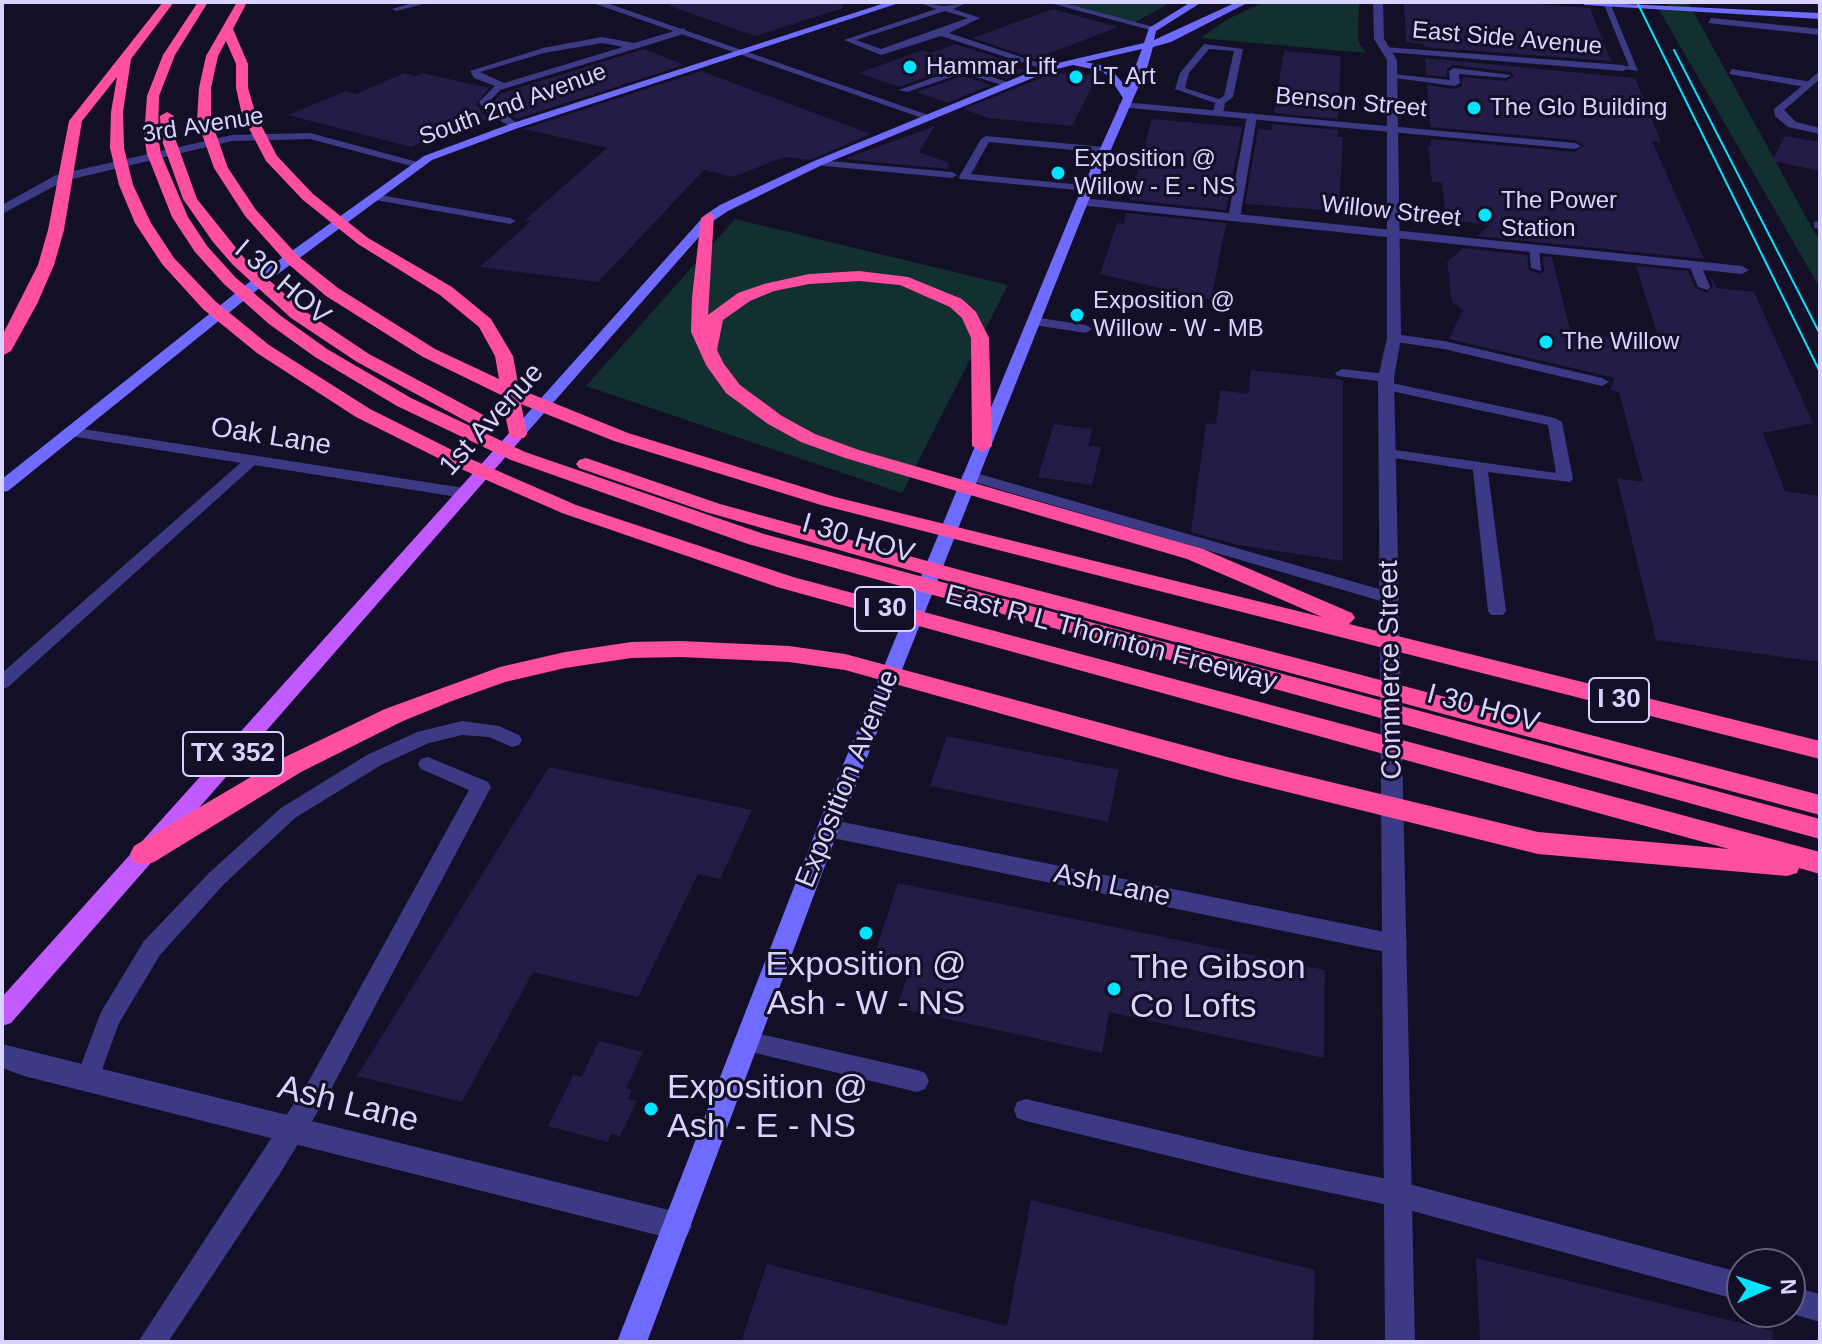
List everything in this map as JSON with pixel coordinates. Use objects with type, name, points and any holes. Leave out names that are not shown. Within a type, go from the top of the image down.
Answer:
[{"type":"highway","name":"East R L Thornton Freeway","points":[[169,2],[126,60],[117,112],[117,148],[126,185],[143,223],[168,261],[209,305],[275,358],[363,413],[459,461],[569,509],[785,582],[1820,866]]},
{"type":"highway","name":"I 30 HOV","points":[[203,2],[169,55],[153,96],[151,136],[154,154],[180,217],[201,249],[230,281],[275,320],[321,353],[404,402],[504,450],[578,479],[756,539],[1820,829]]},
{"type":"highway","name":"I 30 HOV","points":[[215,2],[179,61],[168,98],[168,138],[190,199],[203,221],[239,262],[297,314],[363,358],[468,415],[594,467],[713,508],[1820,805]]},
{"type":"highway","name":"I 30","points":[[242,2],[212,56],[205,88],[204,120],[221,168],[250,213],[293,260],[332,292],[429,353],[521,397],[606,431],[721,470],[828,501],[1820,750]]},
{"type":"highway","points":[[226,26],[242,64],[242,88],[249,115],[271,158],[308,197],[385,255],[469,307],[497,340],[504,356],[517,434]]},
{"type":"highway","points":[[2,351],[29,304],[56,230],[76,121],[126,60]]},
{"type":"highway","points":[[709,218],[700,298],[700,332],[715,365],[733,389],[775,420],[808,438],[852,454],[1195,554],[1418,650]]},
{"type":"highway","points":[[715,365],[709,335],[715,318],[757,291],[798,281],[844,277],[875,277],[924,287],[956,303],[970,316],[980,338],[982,446]]},
{"type":"highway","points":[[144,854],[292,765],[394,715],[500,675],[565,660],[631,650],[733,649],[845,662],[1231,768],[1538,843],[1820,866]]},
{"type":"main road","name":"South 2nd Avenue","points":[[2,487],[262,279],[419,164],[448,149],[514,126],[897,2]]},
{"type":"main road","points":[[1154,28],[1197,2]]},
{"type":"main road","points":[[1150,45],[1182,35],[1244,2]]},
{"type":"main road","points":[[1229,9],[1255,2]]},
{"type":"main road","points":[[1585,2],[1820,16]]},
{"type":"main road","points":[[1744,2],[1820,9]]},
{"type":"main road","name":"Exposition Avenue","points":[[632,1342],[828,828],[969,476],[1150,45],[1154,28]]},
{"type":"main road","name":"1st Avenue","points":[[2,1015],[709,218],[740,198],[818,163],[1008,84],[1065,63],[1150,45]]},
{"type":"main road","points":[[1065,63],[1105,69],[1114,76],[1125,100]]},
{"type":"street","points":[[595,2],[929,117]]},
{"type":"street","name":"Commerce Street","points":[[1378,2],[1379,39],[1392,60],[1394,338],[1386,382],[1400,1342]]},
{"type":"street","name":"East Side Avenue","points":[[1387,49],[1623,68]]},
{"type":"street","points":[[1820,74],[1779,109],[1779,114],[1792,125],[1820,131]]},
{"type":"street","points":[[1806,84],[1820,87]]},
{"type":"street","name":"Benson Street","points":[[1125,100],[1219,108],[1252,116],[1575,146]]},
{"type":"street","name":"3rd Avenue","points":[[2,210],[60,178],[232,138],[310,136],[419,164]]},
{"type":"street","name":"Willow Street","points":[[1082,202],[1742,270]]},
{"type":"street","name":"Oak Lane","points":[[70,432],[464,493]]},
{"type":"street","name":"Ash Lane","points":[[828,828],[1395,944]]},
{"type":"street","name":"Ash Lane","points":[[2,1056],[677,1226]]},
{"type":"lane","points":[[396,9],[427,2]]},
{"type":"lane","points":[[922,2],[945,9],[976,18],[881,52],[848,40],[945,9],[965,2]]},
{"type":"lane","points":[[1050,2],[1154,28]]},
{"type":"lane","points":[[1606,3],[1635,69],[1623,68]]},
{"type":"lane","points":[[1711,21],[1820,32]]},
{"type":"lane","points":[[514,126],[488,109],[484,102],[489,95],[504,86],[684,31]]},
{"type":"lane","points":[[941,33],[1049,68]]},
{"type":"lane","points":[[504,86],[477,76],[475,71],[543,51],[602,40],[634,46]]},
{"type":"lane","points":[[1207,46],[1239,49],[1228,97],[1219,108],[1180,89],[1185,73],[1207,46]]},
{"type":"lane","points":[[904,90],[963,70],[1008,84]]},
{"type":"lane","points":[[1392,77],[1455,83],[1454,71],[1506,75]]},
{"type":"lane","points":[[1732,72],[1806,84]]},
{"type":"lane","points":[[1234,218],[1252,116]]},
{"type":"lane","points":[[1088,188],[964,177],[986,139],[1104,150]]},
{"type":"lane","points":[[818,163],[952,175]]},
{"type":"lane","points":[[374,197],[510,221]]},
{"type":"lane","points":[[1533,249],[1537,268]]},
{"type":"lane","points":[[1695,265],[1704,287]]},
{"type":"lane","points":[[1033,321],[1086,329]]},
{"type":"lane","points":[[1394,338],[1444,345],[1602,382]]},
{"type":"lane","points":[[1342,373],[1555,422],[1565,479],[1388,453]]},
{"type":"lane","points":[[2,683],[251,461]]},
{"type":"lane","points":[[1480,467],[1497,611]]},
{"type":"lane","points":[[969,476],[1145,520],[1390,598]]},
{"type":"lane","points":[[88,1078],[109,1019],[152,948],[217,878],[288,813],[374,760],[424,737],[462,728],[492,731],[512,740]]},
{"type":"lane","points":[[152,1342],[294,1129],[348,1036],[481,787],[428,764]]},
{"type":"lane","points":[[747,1041],[917,1081]]},
{"type":"lane","points":[[1026,1110],[1251,1164],[1398,1194],[1726,1283]]},
{"type":"green space","points":[[1054,2],[1171,2],[1134,23]]},
{"type":"green space","points":[[1264,2],[1359,2],[1358,41],[1366,53],[1200,38],[1228,19]]},
{"type":"green space","points":[[1667,2],[1688,2],[1816,235],[1820,236],[1820,288],[1658,8],[1670,8]]},
{"type":"green space","points":[[735,219],[1008,285],[902,493],[586,386]]},
{"type":"building","points":[[671,2],[842,2],[843,8],[755,36],[670,6]]},
{"type":"building","points":[[1404,2],[1504,2],[1590,8],[1611,61],[1424,47],[1424,44],[1406,42]]},
{"type":"building","points":[[1053,9],[1118,27],[1035,59],[972,38]]},
{"type":"building","points":[[955,44],[1020,65],[1010,68],[1028,70],[1006,79],[962,64],[899,87],[859,73],[923,50],[930,53]]},
{"type":"building","points":[[644,49],[684,65],[516,119],[493,102],[502,93]]},
{"type":"building","points":[[1284,51],[1341,56],[1338,119],[1274,113]]},
{"type":"building","points":[[1425,58],[1635,78],[1661,142],[1652,141],[1704,259],[1477,236],[1490,225],[1446,220],[1442,183],[1432,182],[1428,145],[1431,146],[1431,139],[1575,152],[1584,145],[1575,140],[1430,127],[1427,85],[1455,89],[1462,86],[1462,77],[1506,81],[1514,76],[1511,72],[1454,65],[1447,68],[1447,77],[1426,75]]},
{"type":"building","points":[[701,71],[871,134],[810,160],[784,157],[733,177],[704,170],[598,282],[480,267],[531,221],[525,220],[607,148],[524,129]]},
{"type":"building","points":[[404,73],[416,76],[422,73],[489,88],[476,104],[483,114],[499,123],[474,118],[411,147],[288,115],[346,91],[356,94]]},
{"type":"building","points":[[1053,73],[1098,75],[1072,126],[988,118],[964,109]]},
{"type":"building","points":[[963,76],[991,85],[947,103],[916,92]]},
{"type":"building","points":[[1152,119],[1242,127],[1226,210],[1130,200]]},
{"type":"building","points":[[1272,124],[1338,130],[1337,137],[1343,137],[1339,211],[1245,204],[1258,129],[1271,130]]},
{"type":"building","points":[[935,126],[919,152],[949,163],[948,169],[844,159]]},
{"type":"building","points":[[1785,136],[1820,142],[1820,171],[1772,161]]},
{"type":"building","points":[[1126,213],[1226,223],[1211,300],[1100,274],[1117,223],[1124,224]]},
{"type":"building","points":[[1463,248],[1527,255],[1529,270],[1540,274],[1544,271],[1543,256],[1552,257],[1570,329],[1662,349],[1636,266],[1688,271],[1695,288],[1707,293],[1713,286],[1708,273],[1717,288],[1754,292],[1813,423],[1763,433],[1785,491],[1820,496],[1820,662],[1656,640],[1617,478],[1643,482],[1619,392],[1610,390],[1615,378],[1449,339],[1463,310],[1452,302],[1447,262]]},
{"type":"building","points":[[1251,370],[1343,380],[1343,561],[1238,545],[1191,532],[1206,423],[1216,424],[1220,390],[1248,394]]},
{"type":"building","points":[[1054,424],[1092,429],[1088,446],[1101,447],[1092,485],[1038,477]]},
{"type":"building","points":[[947,736],[1119,770],[1108,822],[930,786]]},
{"type":"building","points":[[549,767],[752,810],[720,879],[698,874],[638,997],[533,972],[462,1102],[357,1076]]},
{"type":"building","name":"The Gibson Co Lofts","points":[[898,883],[1325,970],[1324,1058],[1109,1012],[1102,1053],[897,1008],[910,967],[873,959]]},
{"type":"building","points":[[599,1041],[643,1052],[626,1088],[632,1090],[628,1099],[637,1101],[620,1136],[611,1134],[608,1142],[548,1126],[573,1075],[581,1077]]},
{"type":"building","points":[[1031,1200],[1315,1270],[1313,1342],[741,1342],[767,1264],[1007,1326]]},
{"type":"building","points":[[1476,1258],[1726,1319],[1726,1328],[1773,1331],[1772,1342],[1480,1342]]},
{"type":"tram line","points":[[1637,2],[1820,372]]},
{"type":"tram line","points":[[1674,50],[1820,334]]},
{"type":"place","name":"Hammar Lift","points":[[910,67]]},
{"type":"place","name":"LT Art","points":[[1076,77]]},
{"type":"place","name":"The Glo Building","points":[[1474,108]]},
{"type":"place","name":"Exposition @ Willow - E - NS","points":[[1058,173]]},
{"type":"place","name":"The Power Station","points":[[1485,215]]},
{"type":"place","name":"Exposition @ Willow - W - MB","points":[[1077,315]]},
{"type":"place","name":"The Willow","points":[[1546,342]]},
{"type":"place","name":"Exposition @ Ash - W - NS","points":[[866,933]]},
{"type":"place","name":"The Gibson Co Lofts","points":[[1114,989]]},
{"type":"place","name":"Exposition @ Ash - E - NS","points":[[651,1109]]}]
